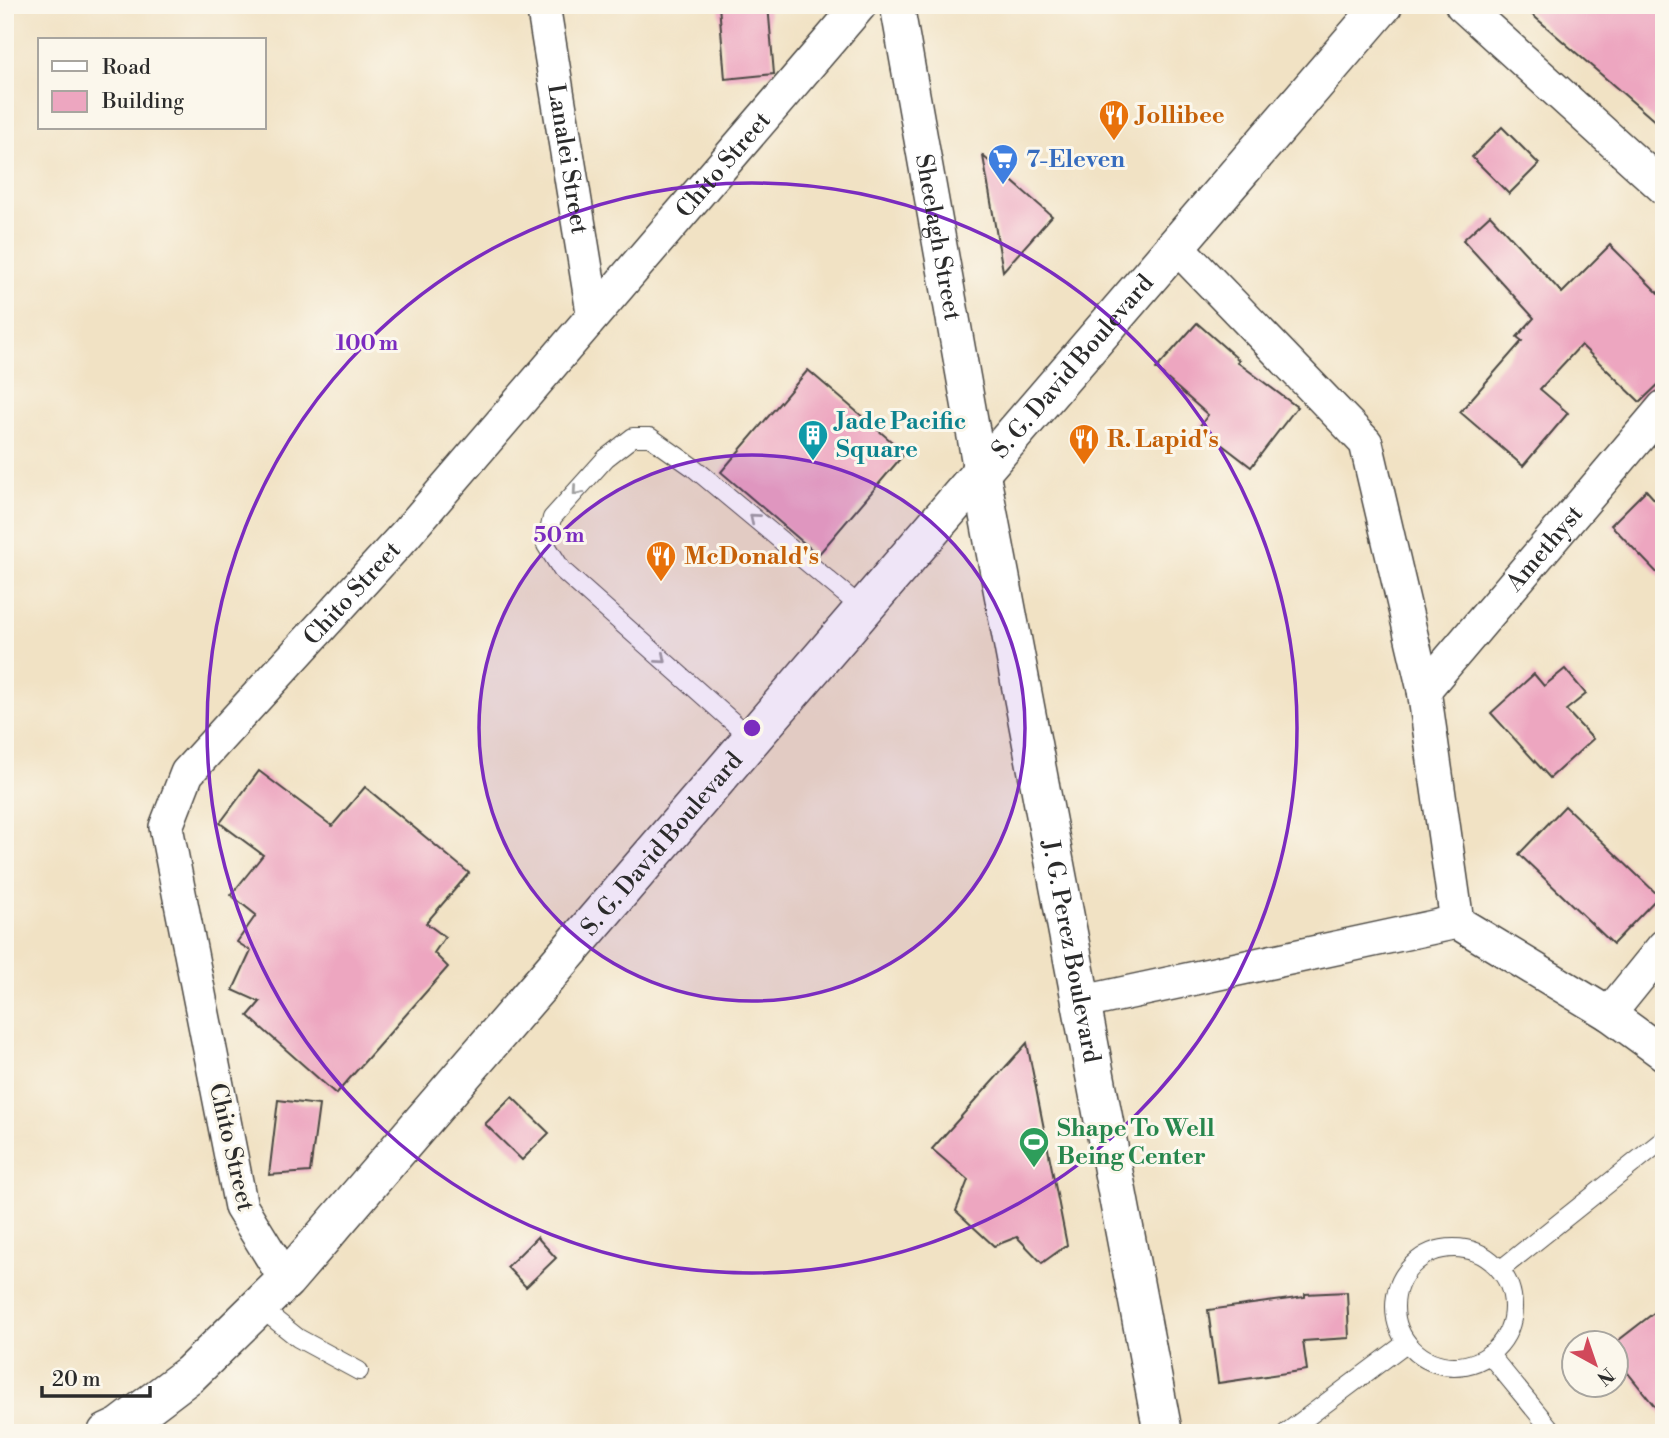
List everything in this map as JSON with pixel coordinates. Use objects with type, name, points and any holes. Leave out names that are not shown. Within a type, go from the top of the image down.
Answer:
[{"type":"street","name":"Lanalei Street","points":[[543,5],[593,312]]},
{"type":"street","name":"Chito Street","points":[[286,1280],[241,1207],[166,827],[187,773],[405,534],[593,312],[860,5]]},
{"type":"street","name":"Sheelagh Street","points":[[897,5],[981,470]]},
{"type":"street","name":"S. G. David Boulevard","points":[[107,1433],[120,1427],[190,1374],[286,1280],[1383,5]]},
{"type":"street","points":[[1462,5],[1664,188]]},
{"type":"street","points":[[1176,246],[1366,443],[1424,690],[1457,922]]},
{"type":"street","name":"Amethyst","points":[[1424,690],[1664,407]]},
{"type":"street","name":"J. G. Perez Boulevard","points":[[981,470],[1084,1002],[1163,1433]]},
{"type":"street","points":[[1084,1002],[1457,922],[1609,1014],[1664,1055]]},
{"type":"street","points":[[1609,1014],[1664,946]]},
{"type":"lane","points":[[752,739],[562,570],[546,545],[552,518],[606,458],[633,437],[650,437],[694,468],[863,609]]},
{"type":"lane","points":[[1500,1270],[1664,1139]]},
{"type":"lane","points":[[1446,1249],[1466,1250],[1485,1257],[1500,1270],[1509,1286],[1513,1304],[1510,1324],[1503,1341],[1489,1354],[1473,1363],[1455,1367],[1436,1364],[1419,1356],[1406,1343],[1397,1325],[1394,1305],[1404,1276],[1426,1255],[1446,1249]]},
{"type":"lane","points":[[258,1306],[298,1338],[359,1371]]},
{"type":"lane","points":[[1286,1433],[1406,1343]]},
{"type":"lane","points":[[1489,1354],[1554,1433]]},
{"type":"building","points":[[719,5],[768,5],[774,74],[725,79]]},
{"type":"building","points":[[1521,5],[1664,5],[1664,129]]},
{"type":"building","points":[[1502,127],[1539,164],[1509,194],[1472,157]]},
{"type":"building","name":"7-Eleven","points":[[983,156],[1052,216],[1003,271]]},
{"type":"building","points":[[1490,215],[1562,293],[1610,245],[1664,299],[1664,379],[1640,402],[1581,345],[1540,389],[1568,413],[1523,466],[1460,412],[1522,341],[1517,337],[1534,318],[1463,240]]},
{"type":"building","points":[[1197,323],[1239,360],[1237,362],[1297,407],[1251,467],[1199,427],[1208,415],[1156,369]]},
{"type":"building","name":"Jade Pacific Square","points":[[808,370],[905,453],[818,555],[721,472]]},
{"type":"building","points":[[1646,490],[1664,510],[1664,580],[1611,525]]},
{"type":"building","points":[[1565,669],[1586,694],[1566,710],[1593,739],[1550,778],[1491,713],[1534,674],[1544,686]]},
{"type":"building","points":[[259,771],[332,826],[365,787],[469,873],[426,923],[445,937],[434,953],[448,967],[336,1094],[248,1016],[260,1002],[233,990],[251,951],[237,942],[256,915],[231,895],[263,855],[220,823]]},
{"type":"building","points":[[1565,806],[1659,896],[1613,944],[1519,854]]},
{"type":"building","points":[[1027,1043],[1067,1245],[1042,1263],[1017,1237],[994,1246],[956,1211],[968,1180],[932,1149]]},
{"type":"building","points":[[512,1097],[549,1133],[522,1160],[485,1124]]},
{"type":"building","points":[[278,1100],[319,1105],[310,1172],[269,1175]]},
{"type":"building","points":[[537,1237],[556,1258],[526,1287],[507,1267]]},
{"type":"building","points":[[1347,1292],[1349,1338],[1303,1341],[1307,1370],[1218,1383],[1208,1310],[1305,1297],[1305,1294]]},
{"type":"building","points":[[1664,1305],[1664,1418],[1630,1376],[1630,1331]]},
{"type":"place","name":"Jollibee","points":[[1114,142]]},
{"type":"place","name":"7-Eleven","points":[[1003,186]]},
{"type":"place","name":"Jade Pacific Square","points":[[813,462]]},
{"type":"place","name":"R. Lapid's","points":[[1084,466]]},
{"type":"place","name":"McDonald's","points":[[661,583]]},
{"type":"place","name":"Shape To Well Being Center","points":[[1034,1169]]}]
